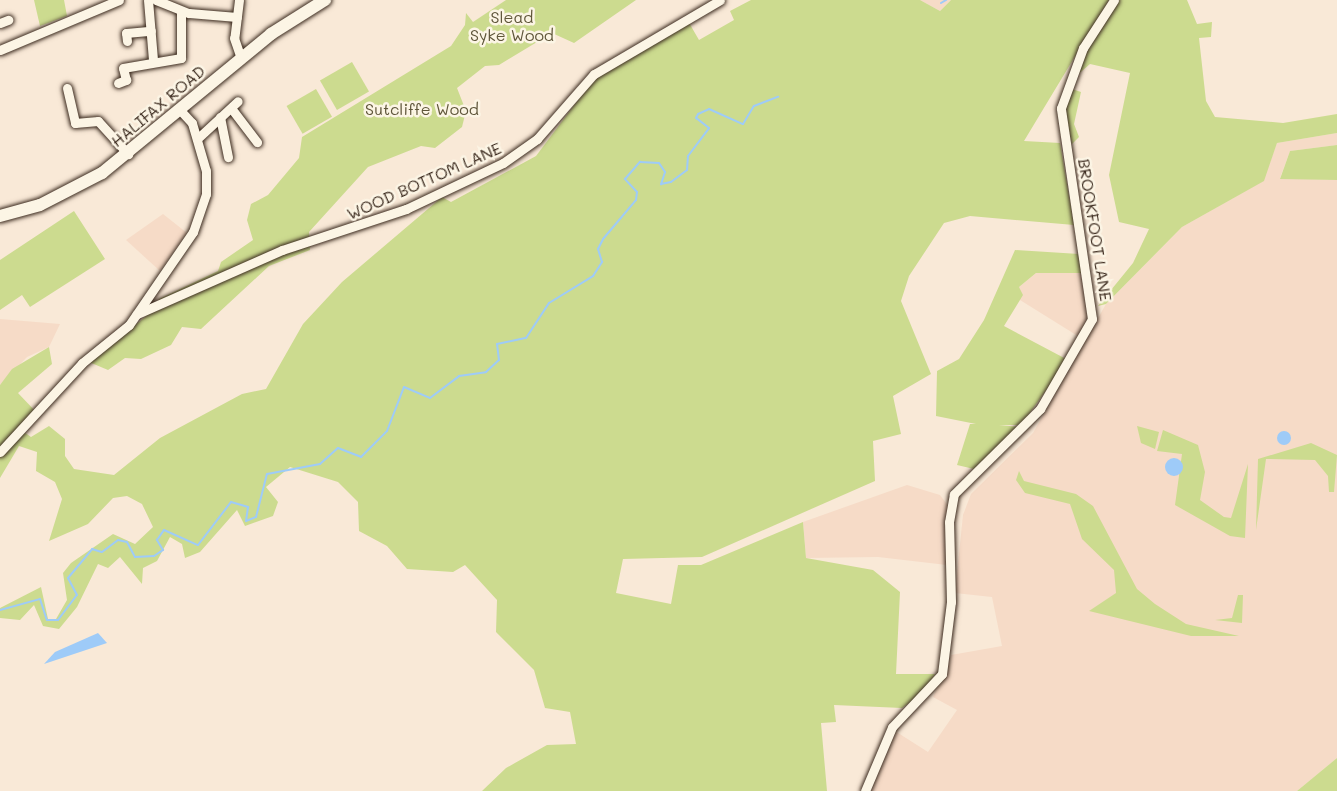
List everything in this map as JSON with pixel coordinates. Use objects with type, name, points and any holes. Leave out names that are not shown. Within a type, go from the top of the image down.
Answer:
[{"type":"main road","name":"HALIFAX ROAD","points":[[0,216],[65,194],[128,154],[182,111],[241,58],[325,0]]},
{"type":"street","points":[[0,50],[119,0]]},
{"type":"street","points":[[148,0],[153,59]]},
{"type":"street","points":[[156,0],[181,11],[237,17]]},
{"type":"street","points":[[239,0],[234,38],[241,58]]},
{"type":"street","name":"WOOD BOTTOM LANE","points":[[137,314],[282,250],[406,209],[503,164],[537,140],[594,74],[720,0]]},
{"type":"street","name":"BROOKFOOT LANE","points":[[865,791],[892,727],[942,674],[948,643],[954,494],[1040,409],[1092,318],[1061,108],[1083,48],[1114,0]]},
{"type":"street","points":[[118,83],[126,80],[123,68],[181,58],[181,11]]},
{"type":"street","points":[[127,41],[126,33],[150,31]]},
{"type":"street","points":[[67,88],[75,128],[98,121],[128,154]]},
{"type":"street","points":[[198,138],[238,101]]},
{"type":"street","points":[[231,108],[257,142]]},
{"type":"street","points":[[0,452],[137,314],[196,224],[207,179],[198,138],[182,111]]},
{"type":"street","points":[[220,117],[228,157]]},
{"type":"shaded area","points":[[920,0],[951,0],[940,11]]},
{"type":"shaded area","points":[[1337,133],[1337,145],[1290,151],[1280,178],[1337,180],[1337,758],[1297,791],[871,791],[895,731],[928,752],[957,710],[933,697],[951,655],[1002,646],[992,597],[955,593],[963,515],[971,494],[1033,433],[1106,304],[1182,227],[1263,181],[1277,143]]},
{"type":"shaded area","points":[[163,214],[187,233],[160,271],[126,240]]},
{"type":"shaded area","points":[[1036,273],[1082,273],[1088,314],[1081,338],[1020,300],[1019,287]]},
{"type":"shaded area","points":[[0,319],[60,324],[49,347],[27,357],[0,385]]},
{"type":"shaded area","points":[[907,485],[940,495],[949,507],[947,565],[878,557],[806,558],[803,522]]},
{"type":"green space","points":[[34,0],[64,0],[67,16],[40,26]]},
{"type":"green space","name":"Sutcliffe Wood","points":[[506,0],[636,0],[574,43],[552,33],[499,65],[485,66],[457,88],[466,111],[462,127],[435,148],[421,146],[368,167],[309,232],[310,250],[269,266],[201,329],[182,327],[171,345],[141,359],[125,358],[108,370],[89,362],[160,305],[159,299],[218,271],[221,262],[253,240],[247,220],[251,204],[268,195],[299,158],[302,137],[451,46],[465,25],[466,13],[473,22]]},
{"type":"green space","points":[[751,0],[920,0],[940,11],[951,0],[1109,0],[1024,141],[1060,143],[1074,225],[970,216],[944,223],[909,276],[901,301],[931,374],[893,396],[901,434],[873,441],[875,481],[702,557],[623,559],[616,593],[671,604],[678,565],[701,565],[803,522],[806,558],[873,570],[900,592],[896,674],[935,674],[923,693],[902,708],[834,705],[836,722],[821,723],[827,791],[482,791],[506,768],[547,745],[576,744],[570,712],[545,708],[534,670],[496,632],[497,600],[465,565],[453,572],[407,569],[387,546],[359,531],[358,502],[338,482],[290,467],[266,487],[278,502],[273,516],[245,526],[237,510],[200,552],[185,558],[182,544],[170,537],[157,561],[143,568],[142,584],[120,557],[108,568],[98,564],[77,607],[59,629],[43,626],[34,605],[20,620],[0,618],[0,608],[41,587],[48,619],[56,619],[67,600],[63,573],[71,563],[113,534],[135,544],[153,527],[142,504],[127,496],[113,498],[88,524],[49,541],[62,499],[55,482],[36,471],[37,452],[19,446],[0,478],[0,385],[12,369],[49,347],[52,364],[18,393],[38,414],[24,432],[31,437],[49,426],[65,439],[65,456],[74,469],[114,475],[160,438],[242,394],[266,389],[303,324],[342,282],[442,197],[451,202],[536,156],[593,80],[688,21],[699,40],[734,20],[730,11]]},
{"type":"green space","points":[[1120,0],[1187,0],[1197,24],[1212,22],[1211,37],[1199,38],[1206,101],[1215,117],[1283,123],[1337,114],[1337,133],[1277,143],[1264,181],[1182,227],[1106,304],[1098,306],[1133,263],[1149,229],[1119,222],[1109,175],[1130,73],[1090,64],[1075,77],[1090,41]]},
{"type":"green space","points":[[352,62],[369,91],[337,110],[320,80]]},
{"type":"green space","points":[[1069,88],[1081,92],[1074,124],[1079,137],[1072,144],[1064,110]]},
{"type":"green space","points":[[316,89],[332,117],[303,134],[287,106]]},
{"type":"green space","points":[[1337,145],[1337,180],[1280,179],[1290,151]]},
{"type":"green space","points":[[74,211],[105,259],[30,307],[22,295],[0,310],[0,260]]},
{"type":"green space","points":[[1015,250],[1079,254],[1082,273],[1036,273],[1019,287],[1023,295],[1004,326],[1068,360],[1021,425],[999,425],[1020,427],[974,469],[957,465],[970,424],[976,424],[936,416],[937,371],[959,359],[984,320]]},
{"type":"green space","points":[[1137,426],[1159,432],[1155,449],[1141,443]]},
{"type":"green space","points":[[1163,430],[1198,445],[1205,472],[1200,500],[1224,517],[1231,518],[1248,464],[1245,538],[1230,536],[1175,505],[1182,454],[1157,451]]},
{"type":"green space","points":[[1311,443],[1337,455],[1334,492],[1329,492],[1328,476],[1315,460],[1266,459],[1256,530],[1258,459]]},
{"type":"green space","points":[[1019,471],[1024,481],[1076,494],[1093,506],[1137,589],[1155,604],[1186,624],[1239,636],[1191,636],[1089,611],[1116,593],[1114,570],[1082,539],[1070,504],[1025,493],[1016,480]]},
{"type":"green space","points":[[1238,595],[1243,595],[1242,623],[1215,620],[1232,618]]},
{"type":"green space","points":[[1337,758],[1337,791],[1297,791]]},
{"type":"water","points":[[1284,431],[1289,433],[1291,438],[1289,443],[1284,445],[1279,443],[1277,438],[1279,433]]},
{"type":"water","points":[[1174,458],[1180,461],[1183,467],[1180,473],[1174,476],[1168,473],[1165,467],[1168,461]]},
{"type":"water","points":[[98,633],[107,643],[44,664],[55,652]]},
{"type":"waterway","points":[[941,3],[946,0]]},
{"type":"waterway","points":[[0,610],[40,599],[47,620],[58,620],[77,595],[68,578],[92,549],[102,552],[118,540],[127,542],[135,557],[154,556],[163,550],[157,540],[164,530],[198,545],[231,502],[248,507],[246,521],[256,517],[267,474],[320,464],[338,448],[361,457],[387,431],[404,387],[430,398],[459,376],[486,372],[499,360],[497,344],[526,338],[549,303],[593,276],[602,262],[598,249],[603,239],[636,200],[637,192],[625,179],[640,162],[659,163],[665,172],[661,184],[671,182],[687,170],[688,156],[709,128],[696,118],[698,114],[709,109],[743,124],[754,106],[778,97]]},
{"type":"park label","name":"Slead Syke Wood","points":[[512,26]]}]
